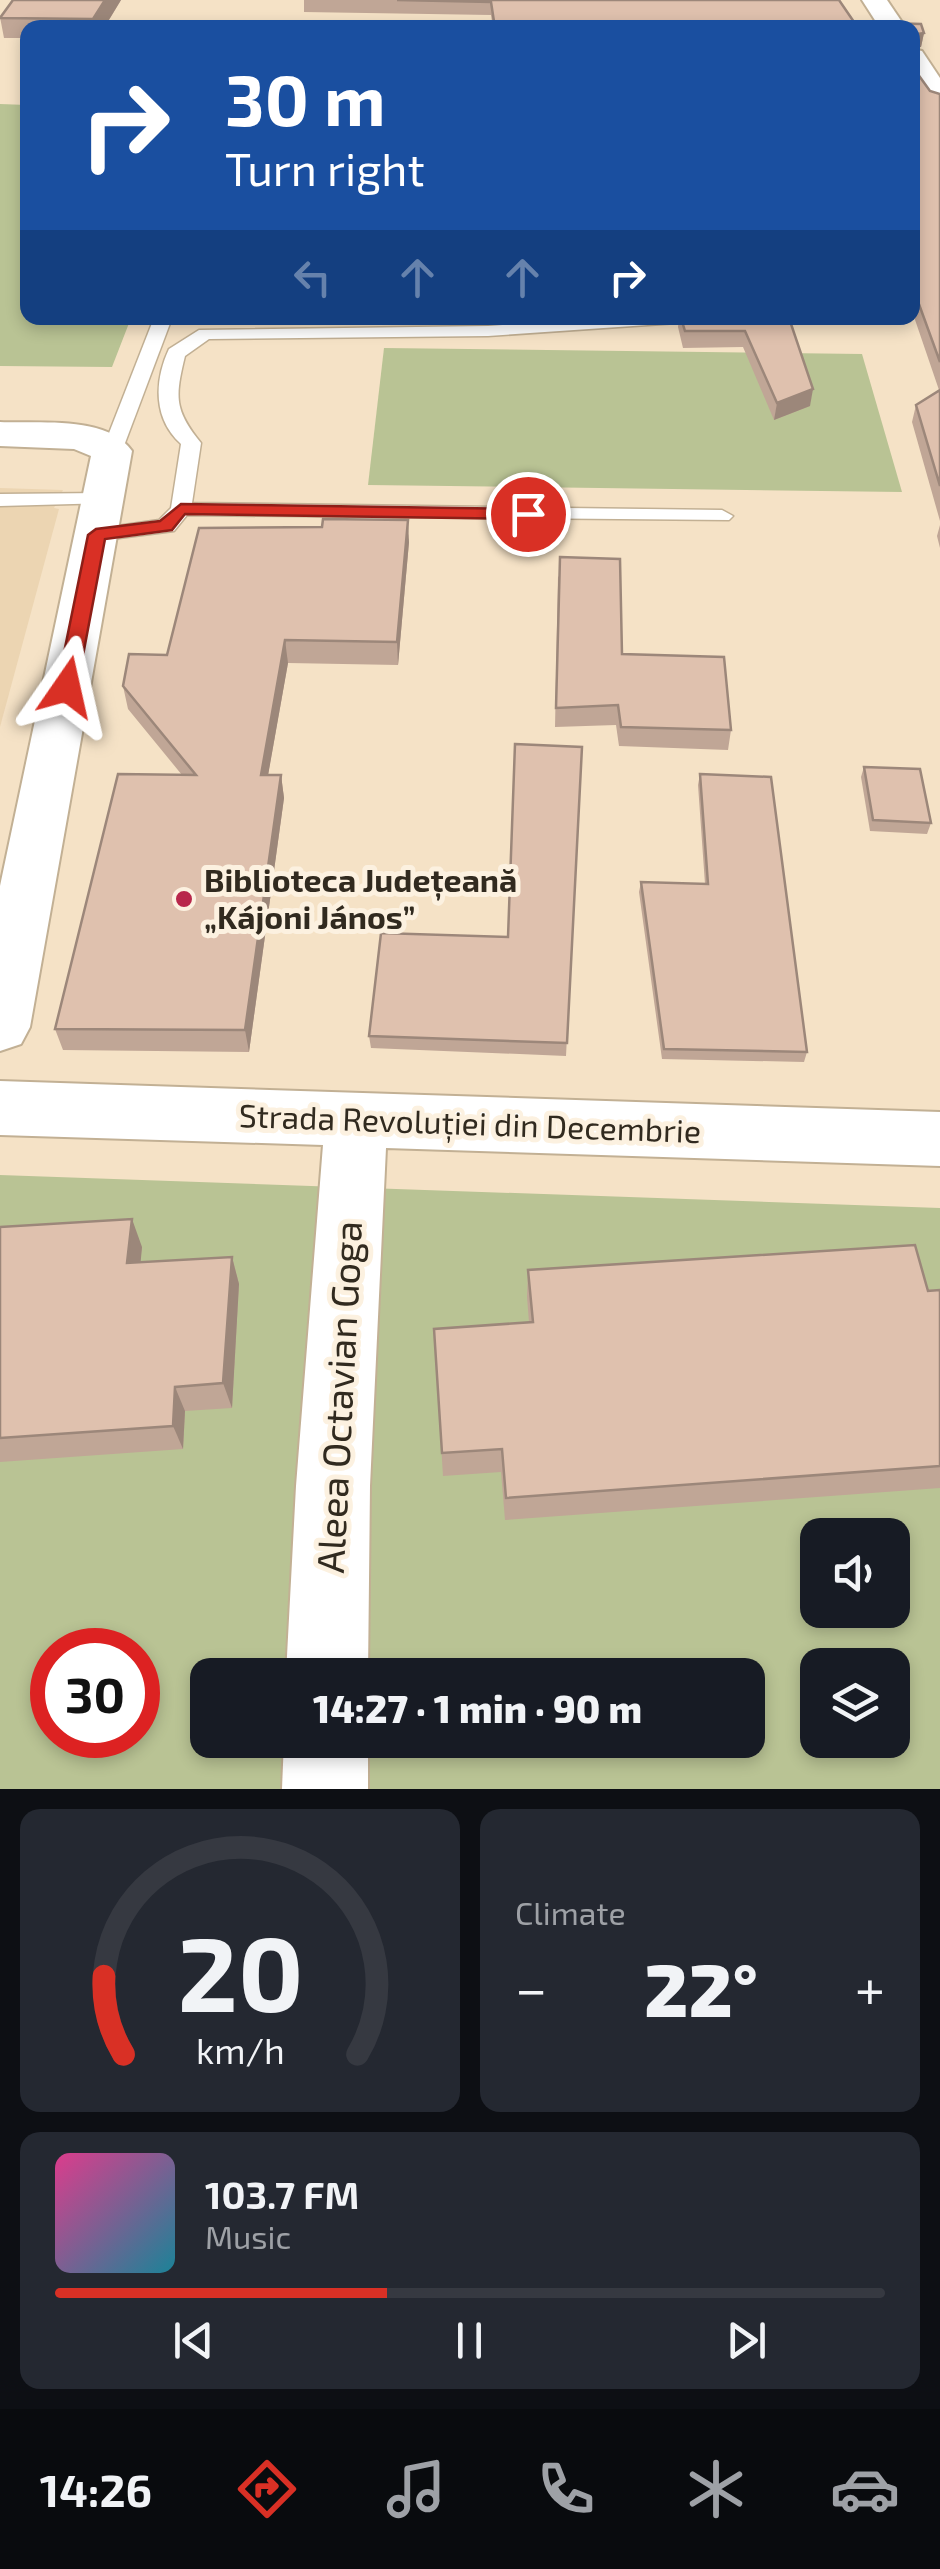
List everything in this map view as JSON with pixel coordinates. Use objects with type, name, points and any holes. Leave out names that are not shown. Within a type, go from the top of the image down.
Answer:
[{"type":"street","points":[[920,69],[940,98]]},
{"type":"street","points":[[0,434],[81,436],[104,495],[0,1028]]},
{"type":"street","name":"Strada Revoluției din Decembrie","points":[[0,1108],[940,1139]]},
{"type":"street","name":"Aleea Octavian Goga","points":[[328,1658],[333,1486],[356,1119]]},
{"type":"street","points":[[326,1758],[326,1789]]},
{"type":"lane","points":[[104,495],[161,325]]},
{"type":"lane","points":[[0,500],[104,495],[166,526],[181,509],[191,443],[174,430],[170,420],[169,382],[176,353],[205,334],[472,332],[574,325]]},
{"type":"lane","points":[[181,509],[722,516]]},
{"type":"shaded area","points":[[0,488],[63,490],[54,508],[59,509],[0,727]]},
{"type":"green space","points":[[0,104],[20,105],[20,325],[128,325],[112,367],[0,366]]},
{"type":"green space","points":[[384,348],[862,354],[902,492],[368,485]]},
{"type":"green space","points":[[0,1175],[940,1208],[940,1789],[0,1789]]},
{"type":"building","points":[[13,0],[105,0],[93,19],[0,18]]},
{"type":"building","points":[[397,0],[839,0],[853,20],[494,20],[491,2]]},
{"type":"building","points":[[920,77],[930,91],[940,94],[940,362],[920,307]]},
{"type":"building","points":[[683,325],[791,325],[813,389],[777,403],[745,331],[685,331]]},
{"type":"building","points":[[940,390],[940,486],[916,405]]},
{"type":"building","points":[[323,519],[408,520],[397,642],[285,640],[261,775],[281,775],[245,1030],[55,1029],[118,774],[196,775],[123,686],[129,654],[167,655],[199,528],[322,527]]},
{"type":"building","points":[[560,557],[620,559],[622,654],[724,657],[731,730],[621,727],[618,705],[556,708]]},
{"type":"building","points":[[515,744],[582,747],[567,1043],[369,1036],[381,933],[508,937]]},
{"type":"building","points":[[864,767],[920,769],[931,823],[873,820]]},
{"type":"building","points":[[700,774],[771,777],[807,1052],[664,1049],[641,882],[708,884]]},
{"type":"building","points":[[132,1219],[127,1263],[232,1257],[223,1383],[175,1387],[173,1426],[0,1438],[0,1227]]},
{"type":"building","points":[[915,1245],[928,1291],[940,1290],[940,1466],[506,1498],[502,1449],[442,1453],[434,1329],[533,1322],[528,1270]]},
{"type":"place","name":"Biblioteca Județeană „Kájoni János”","points":[[184,899]]},
{"type":"route","points":[[67,687],[96,535],[166,526],[181,509],[528,514]]}]
